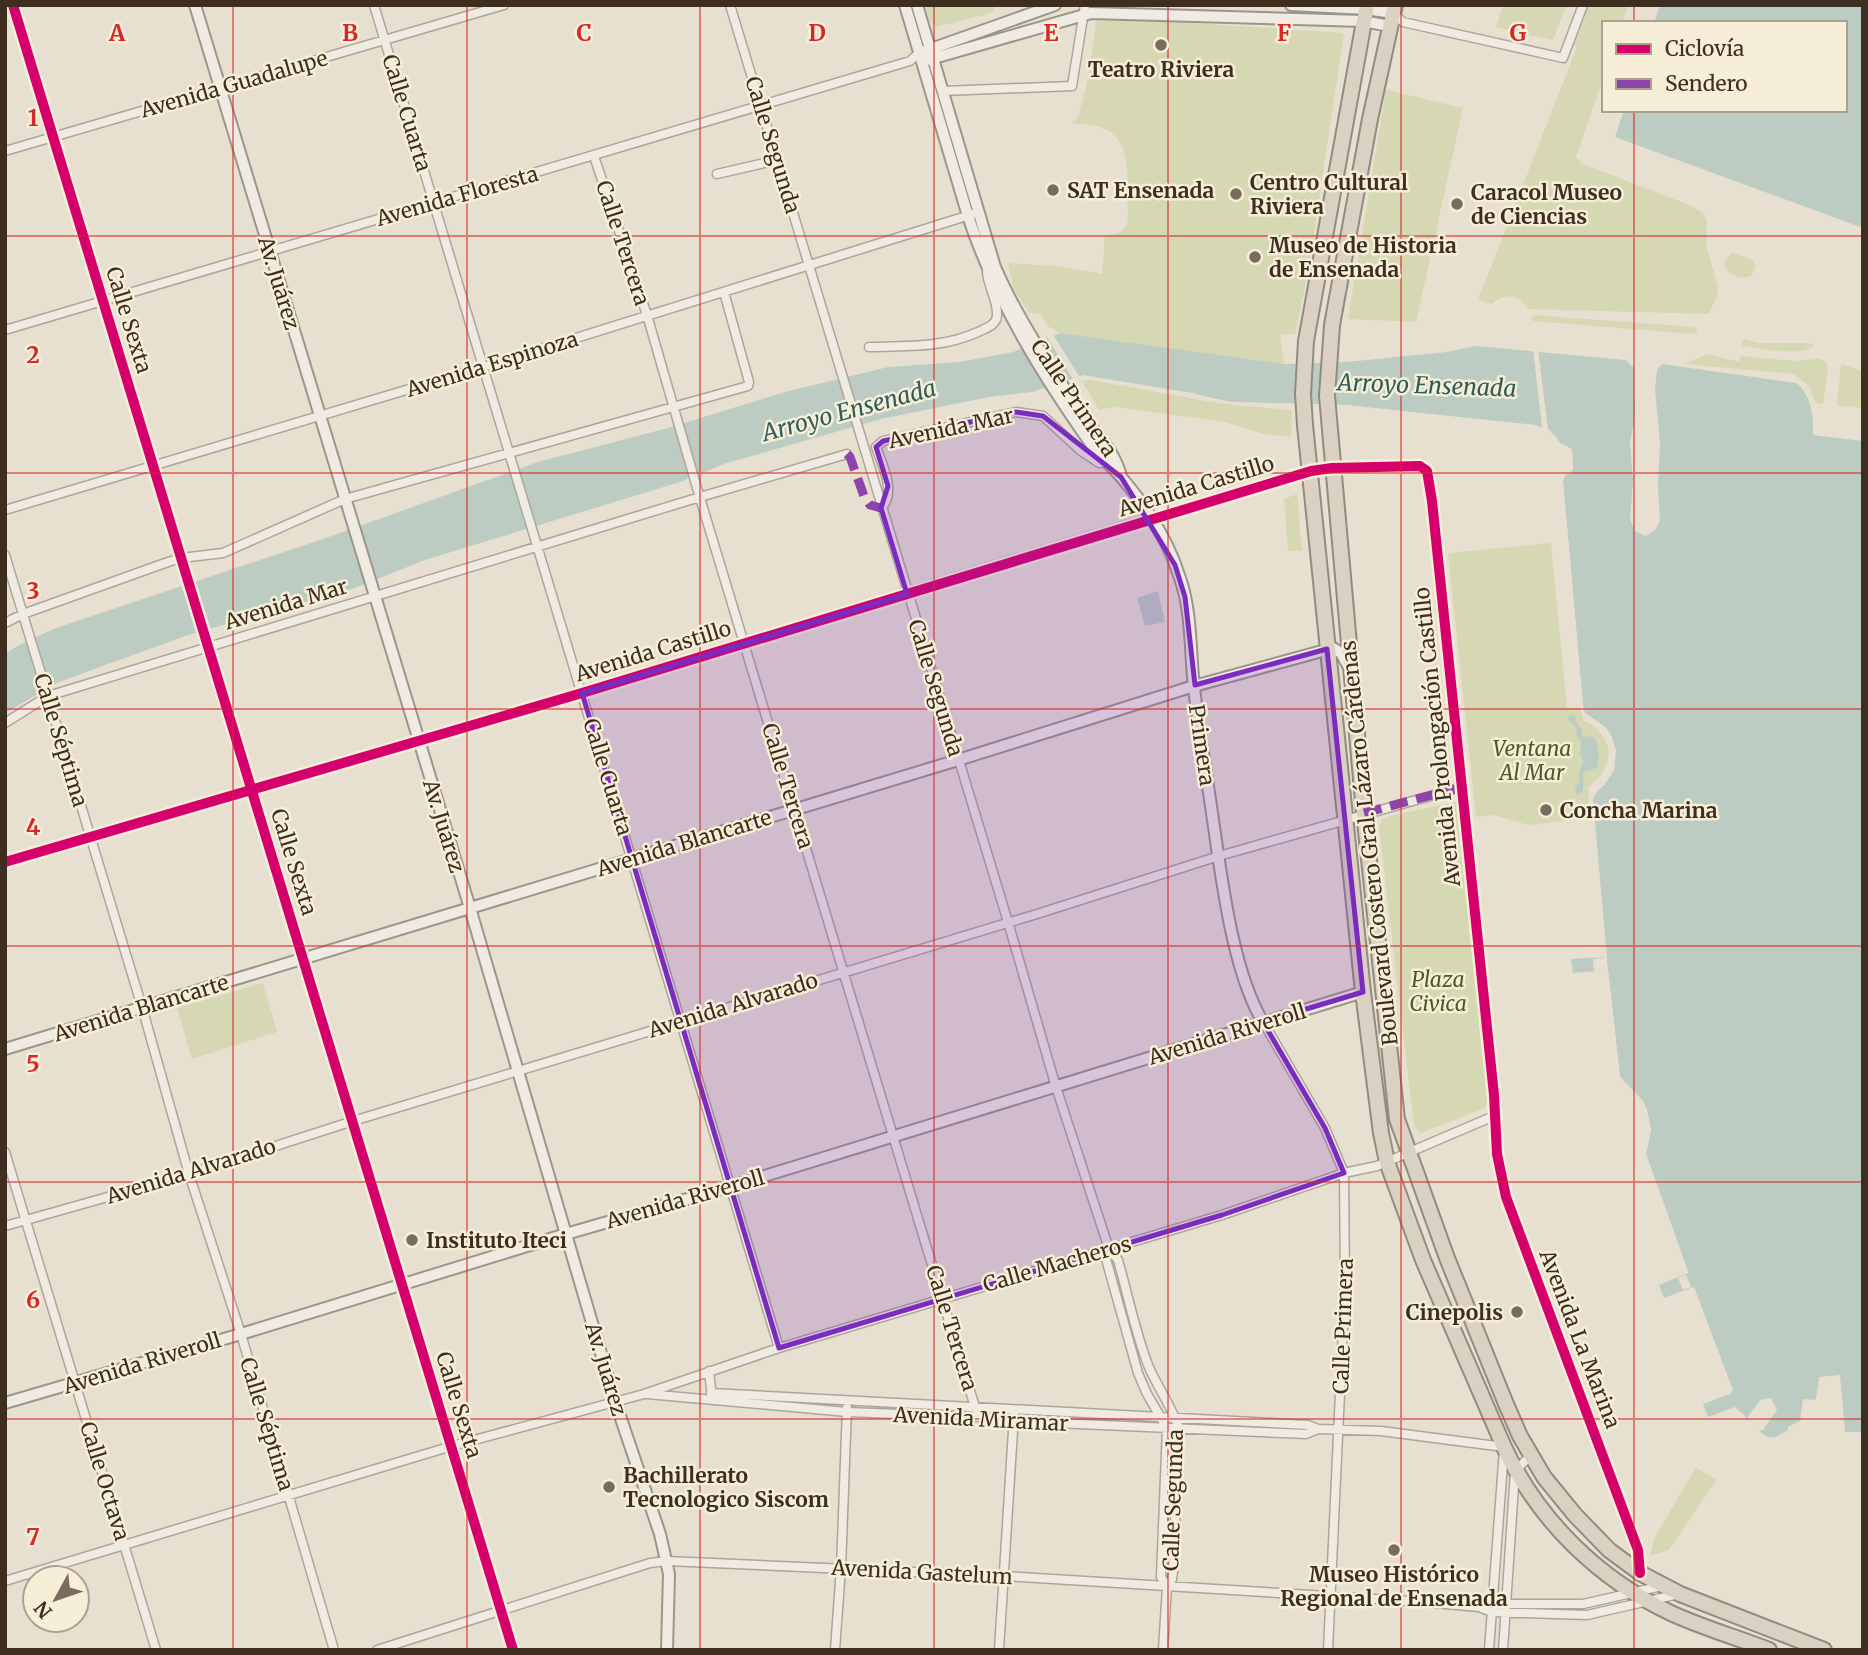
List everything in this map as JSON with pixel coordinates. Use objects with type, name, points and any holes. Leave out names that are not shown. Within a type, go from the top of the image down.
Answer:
[{"type":"highway","name":"Boulevard Costero Gral. Lázaro Cárdenas","points":[[1366,12],[1306,341],[1303,394],[1363,992],[1387,1162],[1423,1260],[1515,1471],[1556,1528],[1601,1570],[1641,1597],[1676,1615],[1769,1650]]},
{"type":"highway","name":"Boulevard Costero Gral. Lázaro Cárdenas","points":[[1395,17],[1329,343],[1328,423],[1364,813],[1397,1119],[1451,1268],[1520,1436],[1544,1477],[1609,1550],[1640,1573],[1680,1594],[1824,1650]]},
{"type":"main road","name":"Av. Juárez","points":[[195,5],[470,908],[615,1401],[660,1534],[667,1561],[669,1592],[667,1650]]},
{"type":"main road","points":[[905,5],[943,91],[972,214]]},
{"type":"main road","points":[[917,5],[926,56],[972,214]]},
{"type":"main road","name":"Avenida Floresta","points":[[926,56],[1030,9],[1055,5]]},
{"type":"main road","points":[[1291,5],[1395,17]]},
{"type":"main road","name":"Avenida Floresta","points":[[926,56],[1084,10],[1091,13],[1366,12]]},
{"type":"main road","name":"Calle Primera","points":[[972,214],[992,269],[1015,317],[1068,402],[1121,477]]},
{"type":"main road","name":"Primera","points":[[1121,477],[1151,519],[1181,578],[1219,856],[1243,976],[1252,1005],[1263,1022]]},
{"type":"main road","name":"Avenida Castillo","points":[[5,862],[582,693],[1151,519]]},
{"type":"main road","points":[[1327,649],[1337,650],[1351,671]]},
{"type":"main road","name":"Avenida Blancarte","points":[[5,1049],[1194,686],[1327,649]]},
{"type":"main road","name":"Avenida Riveroll","points":[[5,1403],[732,1186],[1363,992]]},
{"type":"street","name":"Calle Sexta","points":[[13,5],[513,1650]]},
{"type":"street","name":"Calle Cuarta","points":[[374,5],[779,1348]]},
{"type":"street","name":"Avenida Guadalupe","points":[[5,151],[504,5]]},
{"type":"street","name":"Calle Segunda","points":[[730,5],[1056,1087],[1109,1249],[1116,1256],[1146,1361],[1179,1429],[1173,1572],[1167,1587],[1163,1650]]},
{"type":"street","points":[[1395,17],[1563,58],[1583,5]]},
{"type":"street","points":[[943,91],[1072,86],[1084,10]]},
{"type":"street","name":"Avenida Floresta","points":[[5,330],[926,56]]},
{"type":"street","name":"Calle Tercera","points":[[594,156],[647,315],[698,492],[978,1416]]},
{"type":"street","points":[[718,174],[777,160]]},
{"type":"street","name":"Avenida Espinoza","points":[[5,510],[320,417],[972,214]]},
{"type":"street","points":[[869,347],[930,346],[962,339],[995,322],[998,312],[987,276],[992,269]]},
{"type":"street","points":[[5,623],[23,614],[182,562],[223,553],[345,499],[674,409],[750,384],[724,292]]},
{"type":"street","name":"Avenida Mar","points":[[881,508],[886,503],[888,486],[876,447],[878,444],[1016,412],[1043,416],[1081,451],[1099,463],[1111,460]]},
{"type":"street","name":"Avenida Mar","points":[[5,723],[48,696],[208,645],[537,548],[698,492],[847,454]]},
{"type":"street","name":"Avenida Prolongación Castillo","points":[[1311,471],[1420,466],[1427,471],[1494,1095],[1494,1116]]},
{"type":"street","name":"Avenida Castillo","points":[[1151,519],[1311,471]]},
{"type":"street","name":"Calle Séptima","points":[[5,555],[334,1650]]},
{"type":"street","name":"Avenida Alvarado","points":[[5,1226],[189,1174],[518,1070],[1219,856],[1462,787]]},
{"type":"street","name":"Calle Primera","points":[[1263,1022],[1325,1128],[1343,1172],[1345,1286],[1328,1650]]},
{"type":"street","name":"Calle Macheros","points":[[615,1401],[644,1394],[779,1348],[1222,1215],[1343,1172],[1387,1162],[1494,1116]]},
{"type":"street","name":"Avenida La Marina","points":[[1494,1116],[1497,1154],[1506,1197],[1638,1550],[1640,1573]]},
{"type":"street","name":"Calle Octava","points":[[5,1153],[156,1650]]},
{"type":"street","name":"Calle Segunda","points":[[1109,1249],[1106,1259],[1138,1373],[1167,1428],[1161,1577],[1167,1587]]},
{"type":"street","points":[[709,1371],[712,1397]]},
{"type":"street","name":"Avenida Miramar","points":[[644,1394],[1161,1415],[1308,1425],[1318,1429],[1424,1436],[1504,1447]]},
{"type":"street","name":"Avenida Miramar","points":[[712,1397],[847,1412],[978,1416],[1013,1421],[1306,1434],[1318,1429]]},
{"type":"street","points":[[5,1581],[452,1446],[615,1401]]},
{"type":"street","points":[[835,1650],[847,1401]]},
{"type":"street","points":[[999,1650],[1014,1409]]},
{"type":"street","points":[[1489,1650],[1504,1447],[1520,1436]]},
{"type":"street","points":[[1503,1650],[1515,1471],[1531,1455]]},
{"type":"street","name":"Avenida Gastelum","points":[[377,1650],[650,1563],[667,1561],[1004,1576],[1505,1608]]},
{"type":"street","points":[[1505,1608],[1587,1615],[1641,1597],[1662,1586]]},
{"type":"street","points":[[1505,1608],[1583,1604],[1680,1594]]},
{"type":"street","points":[[1583,1604],[1587,1615]]},
{"type":"highlighted area","points":[[1016,412],[1043,416],[1121,477],[1175,565],[1185,597],[1195,685],[1327,649],[1363,992],[1263,1022],[1325,1128],[1344,1173],[1222,1215],[779,1348],[582,693],[907,594],[881,508],[888,486],[876,447],[883,441]]},
{"type":"green space","points":[[926,5],[997,5],[991,13],[936,27],[928,18]]},
{"type":"green space","points":[[1503,5],[1567,5],[1553,40],[1496,27]]},
{"type":"green space","points":[[1580,5],[1628,5],[1623,21],[1602,21],[1602,82],[1576,157],[1583,164],[1702,212],[1707,220],[1706,245],[1718,287],[1709,314],[1528,309],[1520,300],[1512,297],[1502,298],[1492,304],[1478,300],[1577,47],[1568,43]]},
{"type":"green space","points":[[1097,17],[1344,33],[1308,272],[1295,334],[1280,334],[1284,364],[1060,333],[1049,327],[1040,314],[1029,313],[1013,287],[1008,263],[1063,267],[1102,274],[1105,235],[1118,233],[1127,224],[1127,166],[1120,143],[1113,134],[1103,128],[1072,124],[1078,118],[1087,83]]},
{"type":"green space","points":[[1386,90],[1463,108],[1416,322],[1348,319]]},
{"type":"green space","points":[[1732,253],[1753,260],[1756,267],[1751,276],[1737,276],[1729,272],[1725,260]]},
{"type":"green space","points":[[1533,315],[1695,327],[1698,331],[1694,334],[1533,321]]},
{"type":"green space","points":[[1743,339],[1759,343],[1815,345],[1809,349],[1790,352],[1742,346]]},
{"type":"green space","points":[[1707,354],[1736,361],[1740,361],[1740,356],[1796,361],[1819,358],[1827,363],[1828,368],[1823,404],[1816,403],[1808,385],[1793,374],[1685,364]]},
{"type":"green space","points":[[1841,364],[1863,371],[1863,408],[1837,405]]},
{"type":"green space","points":[[1091,380],[1217,403],[1292,410],[1291,437],[1264,434],[1225,422],[1116,407],[1099,410],[1082,381]]},
{"type":"green space","points":[[1297,494],[1302,551],[1288,551],[1284,499]]},
{"type":"green space","name":"Ventana Al Mar","points":[[1551,543],[1567,708],[1581,707],[1583,720],[1594,726],[1606,743],[1608,761],[1604,770],[1588,787],[1590,818],[1529,825],[1494,815],[1476,817],[1448,553]]},
{"type":"green space","name":"Plaza Civica","points":[[1457,802],[1491,1100],[1485,1108],[1421,1133],[1414,1126],[1379,827],[1382,819],[1390,816]]},
{"type":"green space","points":[[263,983],[277,1032],[192,1059],[177,1008]]},
{"type":"green space","points":[[1696,1467],[1716,1480],[1669,1550],[1650,1556],[1654,1539]]},
{"type":"water","points":[[1660,5],[1863,5],[1863,228],[1615,137],[1623,112],[1847,112],[1847,21],[1655,21]]},
{"type":"water","name":"Arroyo Ensenada","points":[[1060,333],[1284,364],[1346,362],[1447,352],[1476,346],[1626,360],[1634,368],[1635,417],[1630,443],[1633,480],[1630,520],[1635,531],[1646,536],[1656,529],[1660,520],[1660,442],[1655,390],[1657,370],[1662,364],[1796,383],[1808,400],[1813,435],[1863,441],[1863,1432],[1845,1432],[1840,1375],[1819,1377],[1816,1400],[1803,1399],[1800,1421],[1776,1436],[1766,1436],[1759,1431],[1763,1430],[1777,1410],[1771,1398],[1760,1400],[1747,1418],[1735,1407],[1708,1417],[1703,1404],[1730,1394],[1733,1390],[1694,1287],[1664,1298],[1659,1285],[1688,1273],[1646,1154],[1651,1130],[1647,1110],[1643,1101],[1620,1077],[1608,970],[1573,973],[1571,959],[1607,957],[1593,800],[1612,770],[1614,749],[1607,730],[1585,713],[1583,706],[1563,481],[1565,475],[1571,473],[1568,446],[1562,445],[1552,433],[1536,425],[1346,405],[1230,402],[1083,375],[1032,392],[989,397],[881,419],[727,463],[680,482],[425,560],[355,588],[188,635],[59,682],[5,713],[5,654],[56,628],[323,539],[538,462],[664,429],[785,392],[888,367],[960,362],[1013,352]]},
{"type":"water","points":[[1158,591],[1165,622],[1145,626],[1137,598]]},
{"type":"water","points":[[1570,714],[1576,717],[1582,736],[1594,737],[1598,752],[1597,768],[1583,772],[1583,791],[1578,795],[1574,789],[1580,781],[1583,761],[1576,727],[1567,719]]},
{"type":"pier","points":[[1052,333],[1079,376],[1191,393],[1230,402],[1346,405],[1542,427],[1533,349],[1538,349],[1548,429],[1558,442],[1572,449],[1573,470],[1565,475],[1563,481],[1583,706],[1585,713],[1605,727],[1611,735],[1616,750],[1614,770],[1605,784],[1593,795],[1593,800],[1601,906],[1620,1077],[1643,1101],[1647,1110],[1651,1130],[1646,1154],[1687,1268],[1686,1275],[1644,1154],[1648,1127],[1646,1113],[1639,1100],[1620,1084],[1605,971],[1594,971],[1593,959],[1603,958],[1589,799],[1590,793],[1603,781],[1610,769],[1612,750],[1603,729],[1581,713],[1559,481],[1563,473],[1570,469],[1568,451],[1555,445],[1548,432],[1536,428],[1346,409],[1241,406],[1083,378],[1074,381],[1046,335]]},
{"type":"pier","points":[[1686,1275],[1691,1287],[1683,1290],[1678,1278]]},
{"type":"marked path","points":[[847,454],[864,496],[870,505],[881,508]]},
{"type":"marked path","points":[[1364,813],[1462,787]]},
{"type":"cycle path","points":[[13,5],[513,1650]]},
{"type":"cycle path","points":[[5,862],[582,693],[1311,471],[1420,466],[1427,471],[1432,501],[1494,1095],[1497,1154],[1506,1197],[1638,1550],[1640,1573]]},
{"type":"place","name":"Teatro Riviera","points":[[1161,45]]},
{"type":"place","name":"SAT Ensenada","points":[[1053,190]]},
{"type":"place","name":"Centro Cultural Riviera","points":[[1236,194]]},
{"type":"place","name":"Caracol Museo de Ciencias","points":[[1457,204]]},
{"type":"place","name":"Museo de Historia de Ensenada","points":[[1255,257]]},
{"type":"place","name":"Concha Marina","points":[[1546,810]]},
{"type":"place","name":"Instituto Iteci","points":[[412,1240]]},
{"type":"place","name":"Cinepolis","points":[[1517,1312]]},
{"type":"place","name":"Bachillerato Tecnologico Siscom","points":[[609,1487]]},
{"type":"place","name":"Museo Histórico Regional de Ensenada","points":[[1394,1550]]}]
